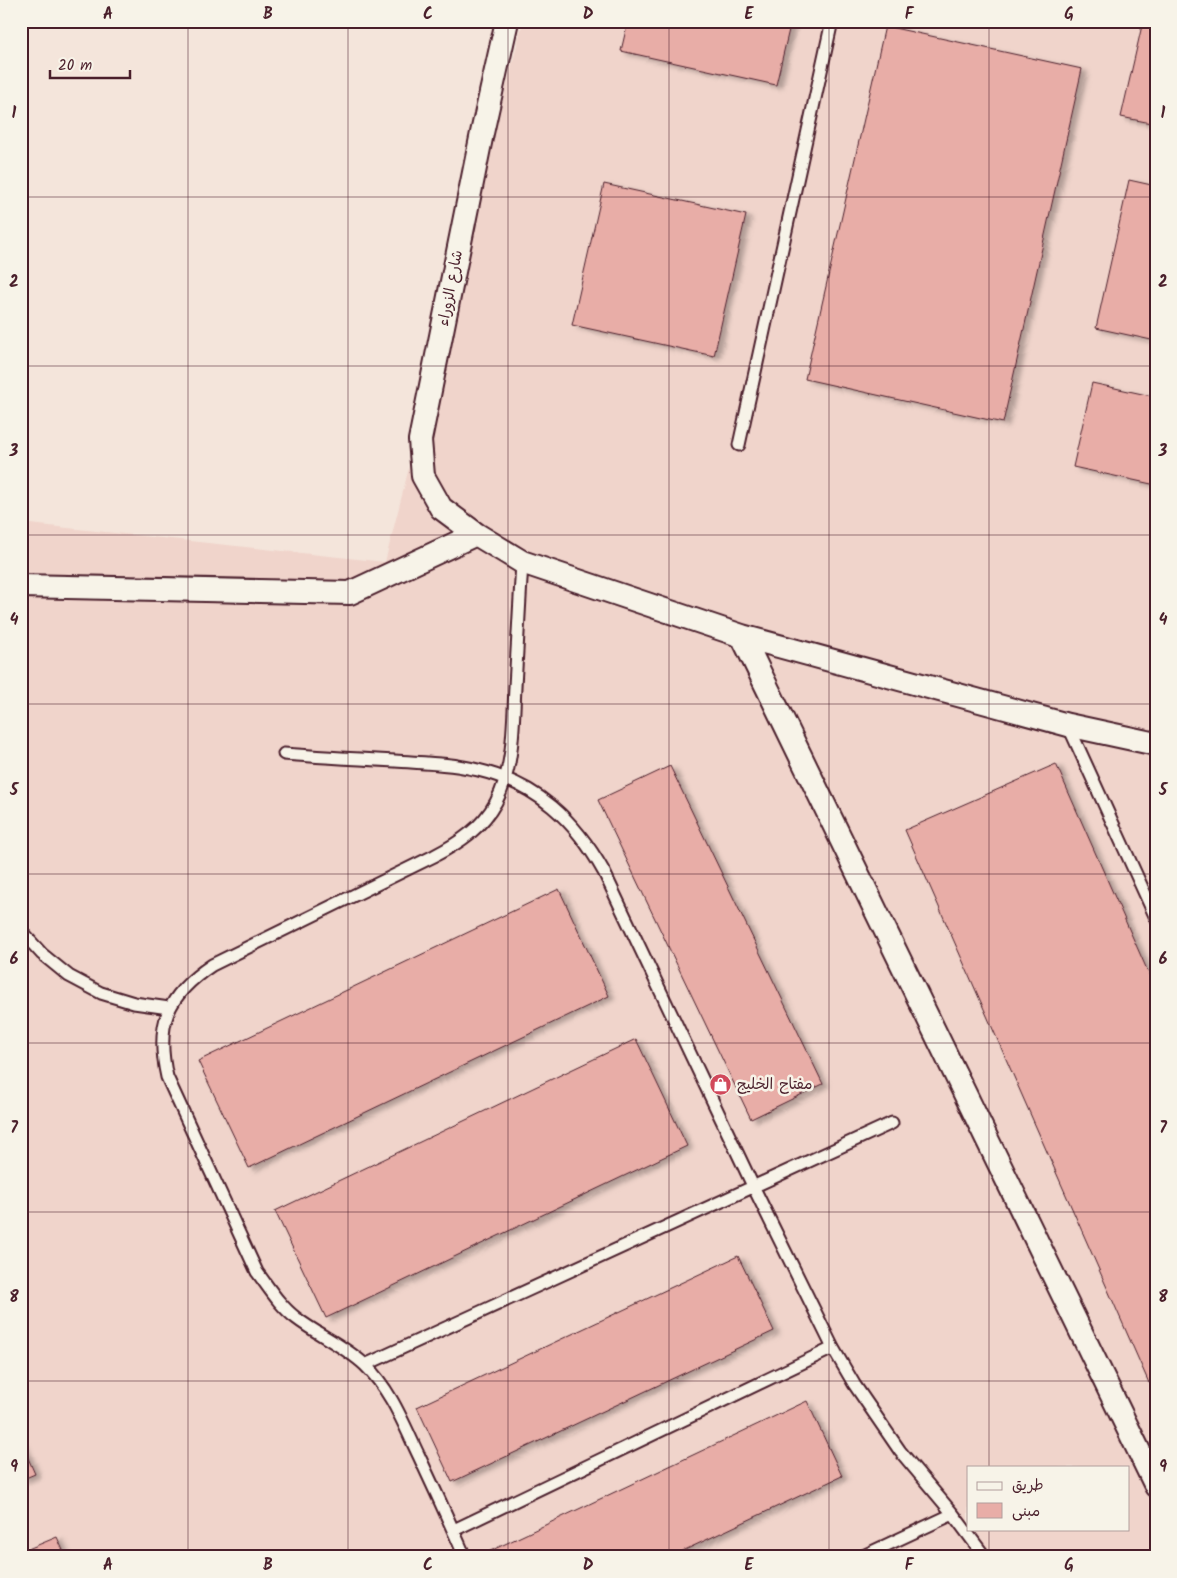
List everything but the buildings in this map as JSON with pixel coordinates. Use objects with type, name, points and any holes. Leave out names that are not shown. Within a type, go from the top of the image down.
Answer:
[{"type":"street","name":"شارع الزوراء","points":[[507,21],[482,133],[420,440],[423,476],[441,508],[476,534],[522,562],[742,636],[1068,724],[1156,744]]},
{"type":"street","points":[[21,586],[350,593],[476,534]]},
{"type":"street","points":[[742,636],[1156,1486]]},
{"type":"lane","points":[[739,445],[832,21]]},
{"type":"lane","points":[[465,1557],[454,1530],[387,1391],[365,1366],[343,1348],[294,1317],[274,1296],[257,1272],[167,1077],[162,1048],[169,1008],[194,978],[212,966],[458,844],[479,825],[496,803],[506,779],[511,745],[522,562]]},
{"type":"lane","points":[[1068,724],[1156,918]]},
{"type":"lane","points":[[284,754],[449,764],[478,770],[506,779],[531,791],[574,826],[591,848],[604,872],[753,1186],[833,1348],[854,1384],[896,1444],[985,1557]]},
{"type":"lane","points":[[21,930],[42,954],[63,971],[101,993],[134,1003],[169,1008]]},
{"type":"lane","points":[[365,1366],[892,1123]]},
{"type":"lane","points":[[454,1530],[833,1348]]},
{"type":"lane","points":[[861,1557],[953,1514]]},
{"type":"shaded area","points":[[523,21],[1156,21],[1156,1557],[21,1557],[21,523],[385,562]]},
{"type":"place","name":"مفتاح الخليج","points":[[721,1084]]}]
